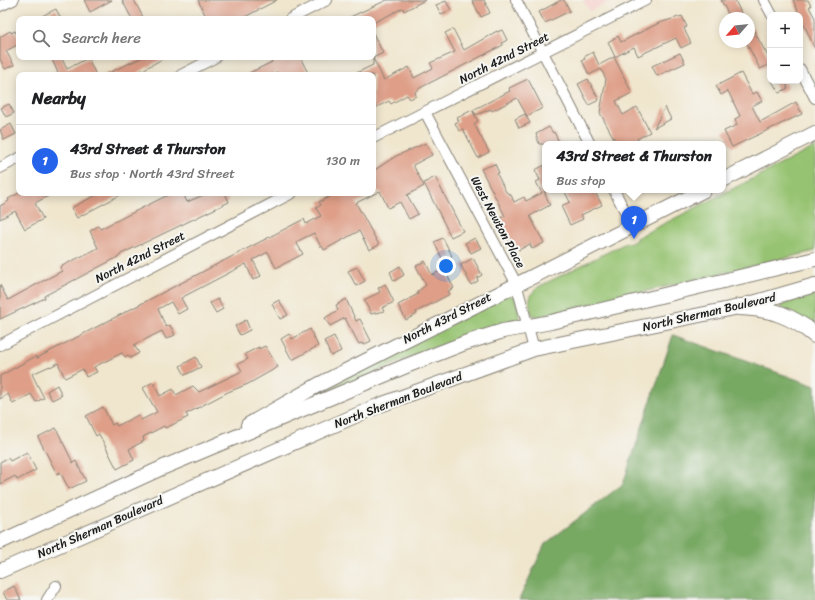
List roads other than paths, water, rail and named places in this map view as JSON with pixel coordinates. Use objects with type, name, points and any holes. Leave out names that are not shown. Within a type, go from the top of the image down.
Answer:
[{"type":"main road","points":[[726,178],[815,133]]},
{"type":"main road","name":"North 43rd Street","points":[[194,456],[318,384],[516,283],[533,277],[698,193]]},
{"type":"main road","points":[[0,542],[164,467],[194,456],[412,363],[473,340],[503,331],[527,327],[815,259]]},
{"type":"main road","name":"North Sherman Boulevard","points":[[0,571],[380,404],[534,349],[739,307],[815,285]]},
{"type":"main road","points":[[739,307],[757,308],[779,313],[800,322],[815,336]]},
{"type":"street","points":[[0,6],[13,0]]},
{"type":"street","points":[[296,16],[327,0]]},
{"type":"street","points":[[516,0],[588,141]]},
{"type":"street","name":"North 42nd Street","points":[[376,136],[646,0]]},
{"type":"street","points":[[764,0],[770,12]]},
{"type":"street","points":[[187,72],[210,60]]},
{"type":"street","points":[[803,76],[815,98]]},
{"type":"street","name":"West Newton Place","points":[[425,112],[516,283],[534,349]]},
{"type":"street","points":[[0,168],[16,160]]},
{"type":"street","points":[[616,193],[633,227]]},
{"type":"street","name":"North 42nd Street","points":[[0,345],[286,196]]},
{"type":"street","points":[[47,600],[56,586]]},
{"type":"place","name":"43rd Street & Thurston","points":[[634,239]]}]
